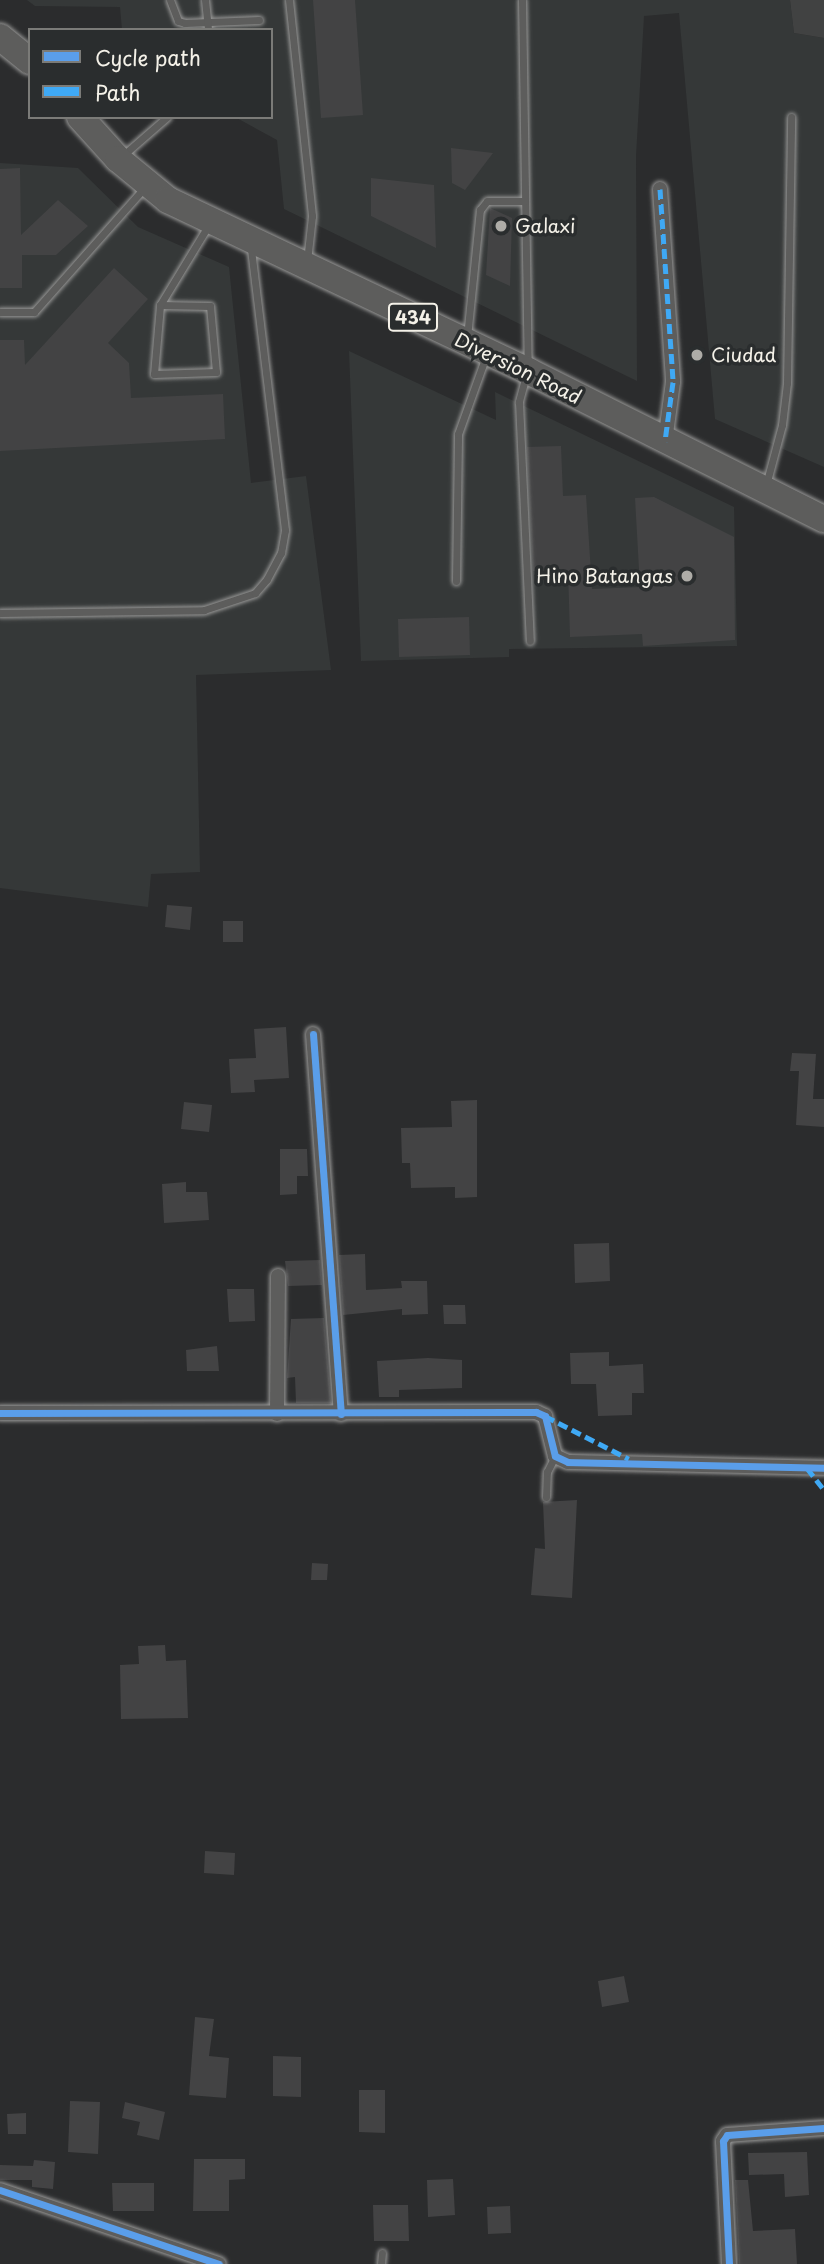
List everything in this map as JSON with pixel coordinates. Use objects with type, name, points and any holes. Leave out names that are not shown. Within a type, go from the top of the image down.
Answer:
[{"type":"highway","points":[[0,37],[28,59]]},
{"type":"highway","name":"Diversion Road","points":[[82,119],[118,159],[147,184],[210,223],[528,371],[764,492],[824,519]]},
{"type":"street","points":[[660,190],[673,382],[665,441]]},
{"type":"street","points":[[313,1034],[341,1414]]},
{"type":"street","points":[[277,1414],[278,1276]]},
{"type":"street","points":[[0,1413],[536,1412],[545,1416],[555,1456],[568,1462],[824,1468]]},
{"type":"street","points":[[729,2264],[723,2141],[727,2134],[824,2128]]},
{"type":"street","points":[[0,2190],[219,2264]]},
{"type":"lane","points":[[170,0],[178,21],[208,26],[259,20]]},
{"type":"lane","points":[[205,0],[208,26]]},
{"type":"lane","points":[[289,0],[312,216],[306,269]]},
{"type":"lane","points":[[522,0],[528,371],[519,402],[530,641]]},
{"type":"lane","points":[[764,492],[782,425],[786,383],[791,117]]},
{"type":"lane","points":[[118,159],[165,119]]},
{"type":"lane","points":[[0,312],[34,312],[147,184]]},
{"type":"lane","points":[[456,582],[458,434],[477,347],[480,210],[487,201],[525,201]]},
{"type":"lane","points":[[160,305],[211,306],[216,372],[154,374],[160,305],[210,223]]},
{"type":"lane","points":[[0,613],[204,610],[255,593],[267,579],[281,552],[285,530],[250,243]]},
{"type":"lane","points":[[546,1497],[547,1472],[555,1456]]},
{"type":"lane","points":[[381,2264],[382,2253]]},
{"type":"shaded area","points":[[27,0],[790,0],[794,33],[824,38],[824,467],[715,419],[679,13],[644,16],[636,156],[637,381],[284,209],[277,140],[239,119],[273,119],[273,28],[122,28],[120,7],[35,6]]},
{"type":"shaded area","points":[[790,0],[824,0],[824,38],[794,33]]},
{"type":"shaded area","points":[[0,163],[78,168],[138,227],[229,267],[251,483],[306,476],[331,670],[196,675],[200,872],[151,874],[148,907],[0,888]]},
{"type":"shaded area","points":[[349,351],[496,420],[495,392],[734,507],[737,646],[509,649],[509,657],[361,661]]},
{"type":"building","points":[[313,0],[355,0],[363,115],[321,118]]},
{"type":"building","points":[[451,148],[493,153],[465,190],[452,183]]},
{"type":"building","points":[[20,168],[21,235],[58,200],[88,226],[56,255],[22,255],[22,288],[0,288],[0,169]]},
{"type":"building","points":[[371,178],[434,185],[436,248],[371,216]]},
{"type":"building","points":[[490,208],[512,218],[510,286],[486,275]]},
{"type":"building","points":[[114,268],[148,299],[108,343],[129,363],[131,398],[223,394],[225,439],[0,451],[0,340],[24,340],[25,365]]},
{"type":"building","points":[[561,446],[563,496],[586,495],[592,589],[640,587],[635,498],[654,497],[734,537],[735,640],[643,646],[642,634],[570,637],[568,570],[533,571],[527,447]]},
{"type":"building","points":[[469,617],[470,655],[399,657],[398,619]]},
{"type":"building","points":[[167,905],[192,907],[190,930],[165,927]]},
{"type":"building","points":[[223,921],[243,921],[243,942],[223,942]]},
{"type":"building","points":[[286,1027],[289,1078],[254,1080],[255,1092],[231,1093],[229,1059],[256,1058],[254,1029]]},
{"type":"building","points":[[792,1053],[816,1054],[813,1099],[824,1099],[824,1127],[796,1125],[799,1071],[790,1071]]},
{"type":"building","points":[[477,1100],[477,1197],[455,1198],[455,1187],[411,1188],[410,1163],[402,1163],[401,1128],[452,1127],[451,1101]]},
{"type":"building","points":[[184,1102],[212,1105],[209,1132],[181,1129]]},
{"type":"building","points":[[280,1149],[307,1149],[308,1176],[297,1176],[297,1194],[280,1195]]},
{"type":"building","points":[[186,1182],[186,1192],[207,1192],[209,1220],[164,1223],[162,1184]]},
{"type":"building","points":[[609,1243],[610,1281],[575,1283],[574,1244]]},
{"type":"building","points":[[365,1254],[366,1290],[402,1288],[401,1281],[427,1281],[428,1314],[402,1315],[402,1309],[343,1315],[339,1255]]},
{"type":"building","points":[[320,1260],[322,1285],[288,1286],[285,1261]]},
{"type":"building","points":[[227,1289],[254,1289],[255,1321],[229,1322]]},
{"type":"building","points":[[443,1305],[465,1305],[466,1324],[444,1324]]},
{"type":"building","points":[[324,1318],[331,1403],[296,1403],[295,1377],[287,1378],[291,1319]]},
{"type":"building","points":[[217,1346],[219,1371],[187,1371],[186,1350]]},
{"type":"building","points":[[609,1352],[609,1366],[643,1364],[644,1393],[632,1393],[632,1415],[598,1416],[596,1384],[571,1384],[570,1353]]},
{"type":"building","points":[[428,1358],[462,1360],[462,1388],[399,1390],[399,1397],[379,1397],[377,1361]]},
{"type":"building","points":[[577,1500],[572,1598],[531,1595],[535,1548],[545,1549],[543,1502]]},
{"type":"building","points":[[312,1563],[328,1564],[327,1580],[311,1580]]},
{"type":"building","points":[[165,1645],[166,1661],[186,1660],[188,1718],[121,1719],[120,1665],[139,1664],[138,1646]]},
{"type":"building","points":[[205,1851],[235,1853],[234,1875],[204,1873]]},
{"type":"building","points":[[624,1976],[629,2002],[602,2007],[598,1981]]},
{"type":"building","points":[[195,2017],[214,2019],[209,2056],[229,2058],[226,2098],[189,2095]]},
{"type":"building","points":[[273,2056],[301,2057],[301,2097],[273,2096]]},
{"type":"building","points":[[359,2090],[385,2090],[385,2133],[359,2132]]},
{"type":"building","points":[[70,2101],[100,2102],[98,2154],[68,2152]]},
{"type":"building","points":[[125,2102],[165,2112],[159,2140],[137,2135],[140,2122],[122,2118]]},
{"type":"building","points":[[26,2113],[26,2134],[8,2134],[7,2114]]},
{"type":"building","points":[[807,2152],[809,2195],[785,2197],[784,2174],[749,2175],[748,2153]]},
{"type":"building","points":[[194,2159],[245,2159],[245,2179],[229,2180],[229,2211],[193,2211]]},
{"type":"building","points":[[34,2160],[55,2162],[53,2189],[32,2187],[32,2180],[0,2180],[0,2165],[33,2166]]},
{"type":"building","points":[[453,2179],[455,2215],[428,2217],[427,2180]]},
{"type":"building","points":[[735,2180],[748,2180],[753,2231],[795,2229],[797,2264],[739,2264]]},
{"type":"building","points":[[112,2183],[154,2183],[154,2211],[113,2211]]},
{"type":"building","points":[[373,2205],[408,2205],[409,2241],[374,2241]]},
{"type":"building","points":[[510,2206],[511,2233],[488,2234],[487,2207]]},
{"type":"marked path","points":[[660,189],[673,382],[665,441]]},
{"type":"marked path","points":[[545,1416],[629,1459]]},
{"type":"marked path","points":[[807,1468],[824,1490]]},
{"type":"cycle path","points":[[313,1034],[341,1414]]},
{"type":"cycle path","points":[[0,1413],[536,1412],[545,1416],[555,1456],[568,1462],[824,1468]]},
{"type":"cycle path","points":[[729,2264],[723,2141],[727,2135],[824,2128]]},
{"type":"cycle path","points":[[0,2190],[219,2264]]},
{"type":"place","name":"Galaxi","points":[[501,226]]},
{"type":"place","name":"Ciudad","points":[[697,355]]},
{"type":"place","name":"Hino Batangas","points":[[687,576]]}]
